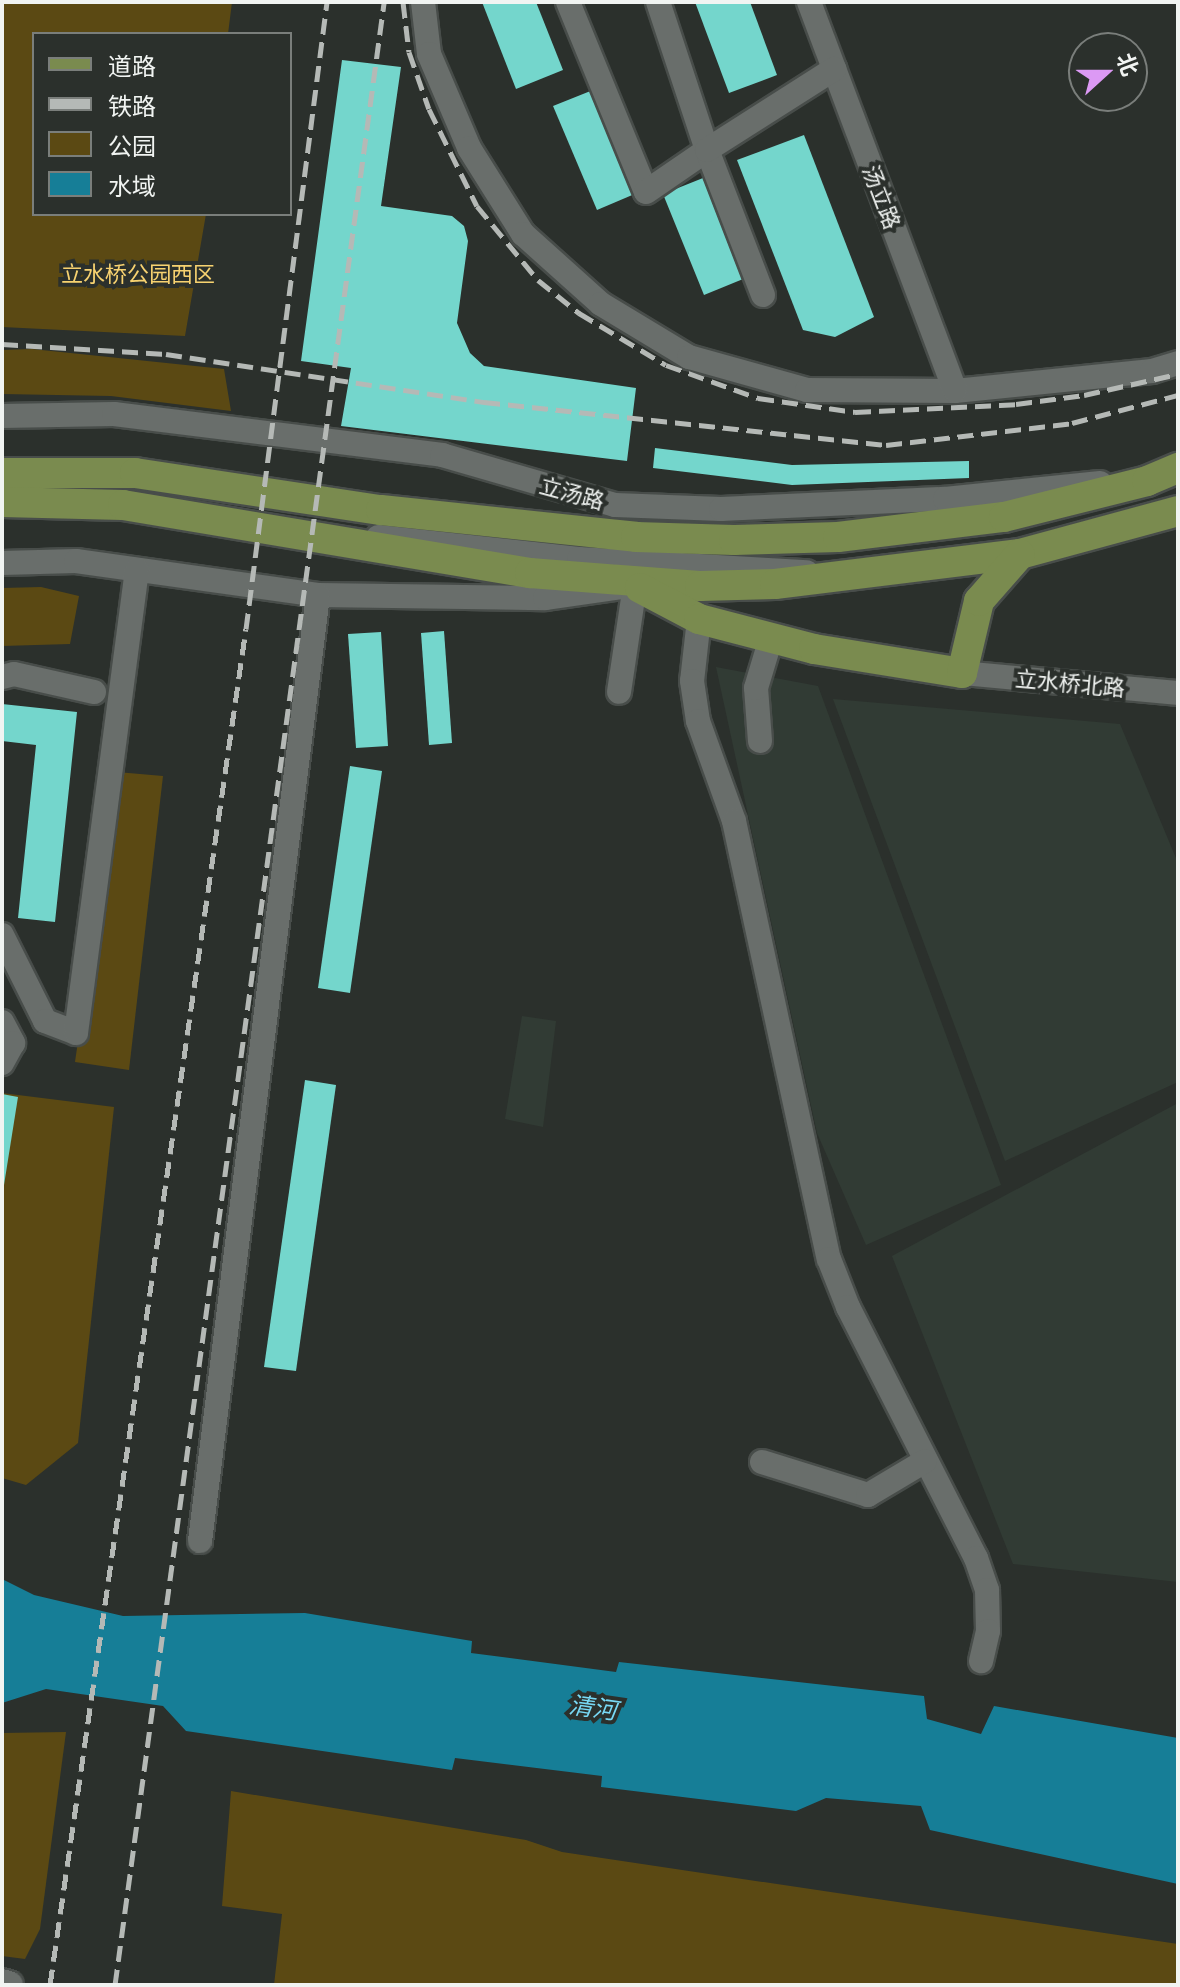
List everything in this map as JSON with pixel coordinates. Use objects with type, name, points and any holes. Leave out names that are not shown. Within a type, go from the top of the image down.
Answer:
[{"type":"main road","name":"立汤路","points":[[2,473],[135,473],[381,510],[636,537],[734,540],[838,537],[1004,517],[1147,481],[1178,468]]},
{"type":"main road","points":[[2,502],[123,505],[335,537],[530,573],[635,585],[775,584],[1020,554],[1178,511]]},
{"type":"main road","points":[[635,585],[699,619],[771,638],[962,673],[979,601],[1020,554]]},
{"type":"street","points":[[423,2],[429,54],[469,148],[523,234],[601,304],[689,357],[807,390],[955,391],[1152,371],[1178,363]]},
{"type":"street","points":[[568,2],[646,192],[834,69]]},
{"type":"street","points":[[658,2],[707,150],[763,295]]},
{"type":"street","name":"汤立路","points":[[809,2],[955,391]]},
{"type":"street","name":"立汤路","points":[[2,416],[114,414],[442,455],[615,505],[721,509],[945,499],[1019,487],[1147,481]]},
{"type":"street","points":[[335,537],[401,537],[579,559],[845,574]]},
{"type":"street","points":[[2,563],[76,561],[318,595],[545,598],[635,585],[619,692]]},
{"type":"street","points":[[2,935],[45,1021],[76,1033],[137,570]]},
{"type":"street","points":[[200,1541],[318,595]]},
{"type":"street","points":[[699,619],[692,681],[698,721],[734,821],[829,1259],[848,1307],[976,1558],[987,1590],[988,1631],[981,1661]]},
{"type":"street","points":[[760,741],[761,713],[756,688],[771,638]]},
{"type":"street","name":"立水桥北路","points":[[962,673],[1178,693]]},
{"type":"street","points":[[2,677],[14,674],[94,692]]},
{"type":"street","points":[[2,1022],[13,1043],[2,1063]]},
{"type":"street","points":[[762,1462],[868,1495],[925,1461]]},
{"type":"shaded area","points":[[716,667],[818,686],[1001,1185],[866,1245],[817,1133]]},
{"type":"shaded area","points":[[833,699],[1120,724],[1178,863],[1178,1082],[1005,1161]]},
{"type":"shaded area","points":[[522,1016],[556,1021],[543,1127],[505,1119]]},
{"type":"shaded area","points":[[1178,1103],[1178,1582],[1013,1564],[892,1256]]},
{"type":"green space","name":"立水桥公园西区","points":[[2,2],[232,2],[228,32],[32,32],[32,216],[206,216],[185,336],[2,327]]},
{"type":"green space","points":[[32,349],[224,369],[231,411],[111,396],[2,394],[2,350]]},
{"type":"green space","points":[[41,587],[79,596],[70,644],[2,646],[2,588]]},
{"type":"green space","points":[[117,772],[163,776],[129,1070],[75,1062]]},
{"type":"green space","points":[[2,1093],[114,1107],[78,1443],[26,1485],[2,1478]]},
{"type":"green space","points":[[66,1732],[40,1929],[25,1959],[2,1956],[2,1733]]},
{"type":"green space","points":[[231,1791],[526,1840],[562,1852],[1178,1944],[1178,1985],[274,1985],[282,1914],[222,1906]]},
{"type":"water","name":"清河","points":[[2,1579],[34,1595],[123,1616],[305,1613],[472,1641],[471,1653],[616,1672],[619,1662],[924,1696],[927,1719],[981,1734],[994,1706],[1178,1738],[1178,1884],[930,1830],[921,1806],[826,1798],[796,1811],[601,1787],[602,1776],[455,1758],[452,1770],[186,1731],[163,1706],[46,1689],[2,1703]]},
{"type":"building","points":[[482,2],[536,2],[563,70],[516,89]]},
{"type":"building","points":[[695,2],[750,2],[777,75],[729,93]]},
{"type":"building","points":[[342,60],[401,67],[381,206],[452,216],[464,226],[468,241],[457,323],[470,353],[484,366],[636,388],[627,461],[341,426],[351,368],[301,361]]},
{"type":"building","points":[[593,90],[637,193],[597,210],[553,106]]},
{"type":"building","points":[[804,135],[874,317],[835,337],[803,330],[737,160]]},
{"type":"building","points":[[708,176],[748,277],[704,295],[663,194]]},
{"type":"building","points":[[655,448],[792,465],[969,461],[969,478],[792,485],[653,468]]},
{"type":"building","points":[[444,631],[452,743],[429,745],[421,633]]},
{"type":"building","points":[[381,632],[388,746],[356,748],[348,634]]},
{"type":"building","points":[[2,704],[77,712],[55,922],[18,918],[36,745],[2,741]]},
{"type":"building","points":[[350,766],[382,771],[350,993],[318,988]]},
{"type":"building","points":[[305,1080],[336,1085],[296,1371],[264,1367]]},
{"type":"building","points":[[2,1094],[18,1097],[4,1185],[2,1184]]},
{"type":"railway","points":[[50,1985],[246,629],[327,2]]},
{"type":"railway","points":[[115,1985],[384,2]]},
{"type":"railway","points":[[403,2],[409,52],[429,109],[477,206],[538,280],[579,313],[666,365],[758,398],[855,412],[1016,404],[1084,395],[1178,374]]},
{"type":"railway","points":[[2,344],[166,354],[484,402],[886,445],[1072,423],[1178,395]]}]
